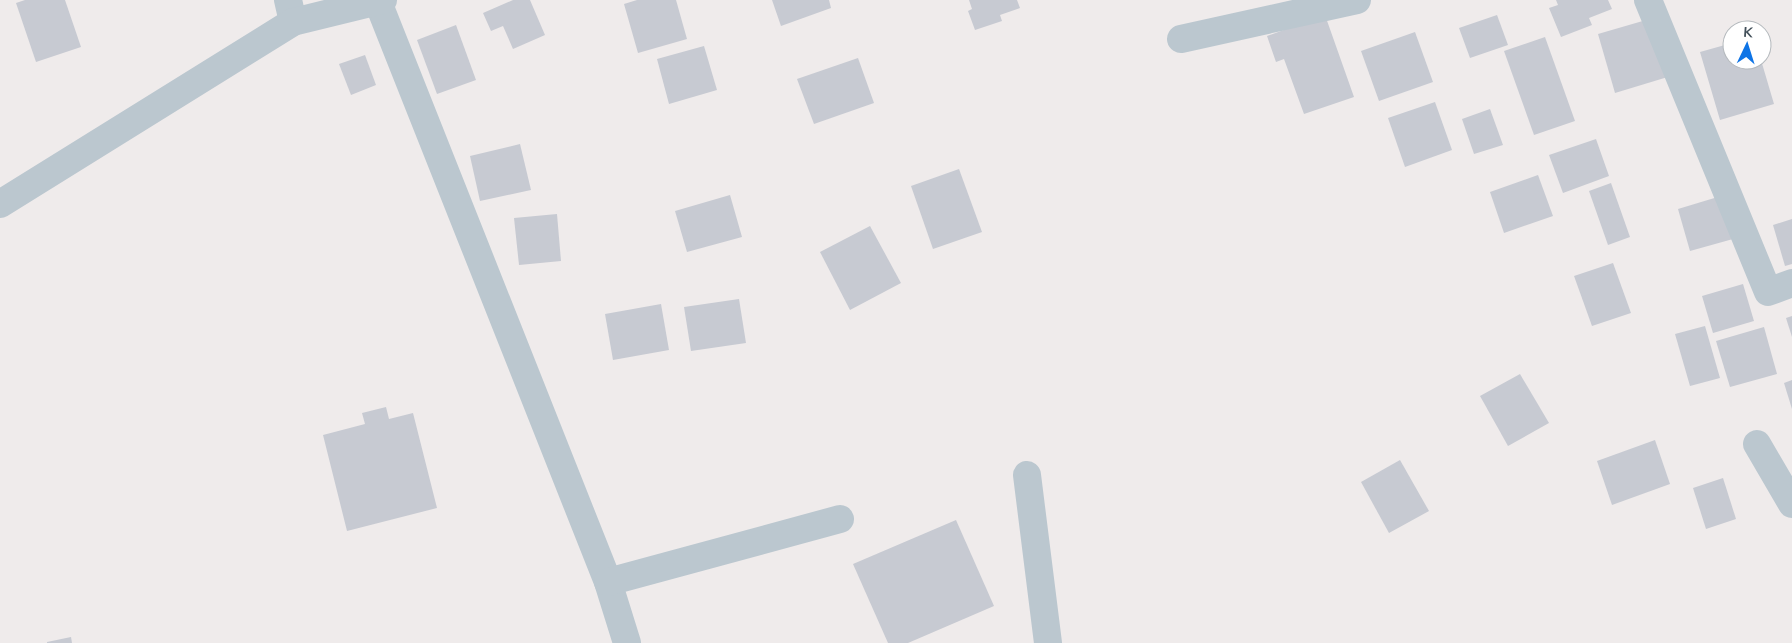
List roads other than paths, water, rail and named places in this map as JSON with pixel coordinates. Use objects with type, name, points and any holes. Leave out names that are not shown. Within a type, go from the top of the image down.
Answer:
[{"type":"street","points":[[1181,39],[1358,0]]},
{"type":"street","points":[[1648,0],[1768,292],[1792,283]]},
{"type":"street","points":[[0,204],[291,11],[381,1],[608,582],[627,643]]},
{"type":"street","points":[[1757,444],[1792,504]]},
{"type":"street","points":[[1027,475],[1048,643]]},
{"type":"street","points":[[608,582],[840,519]]}]
